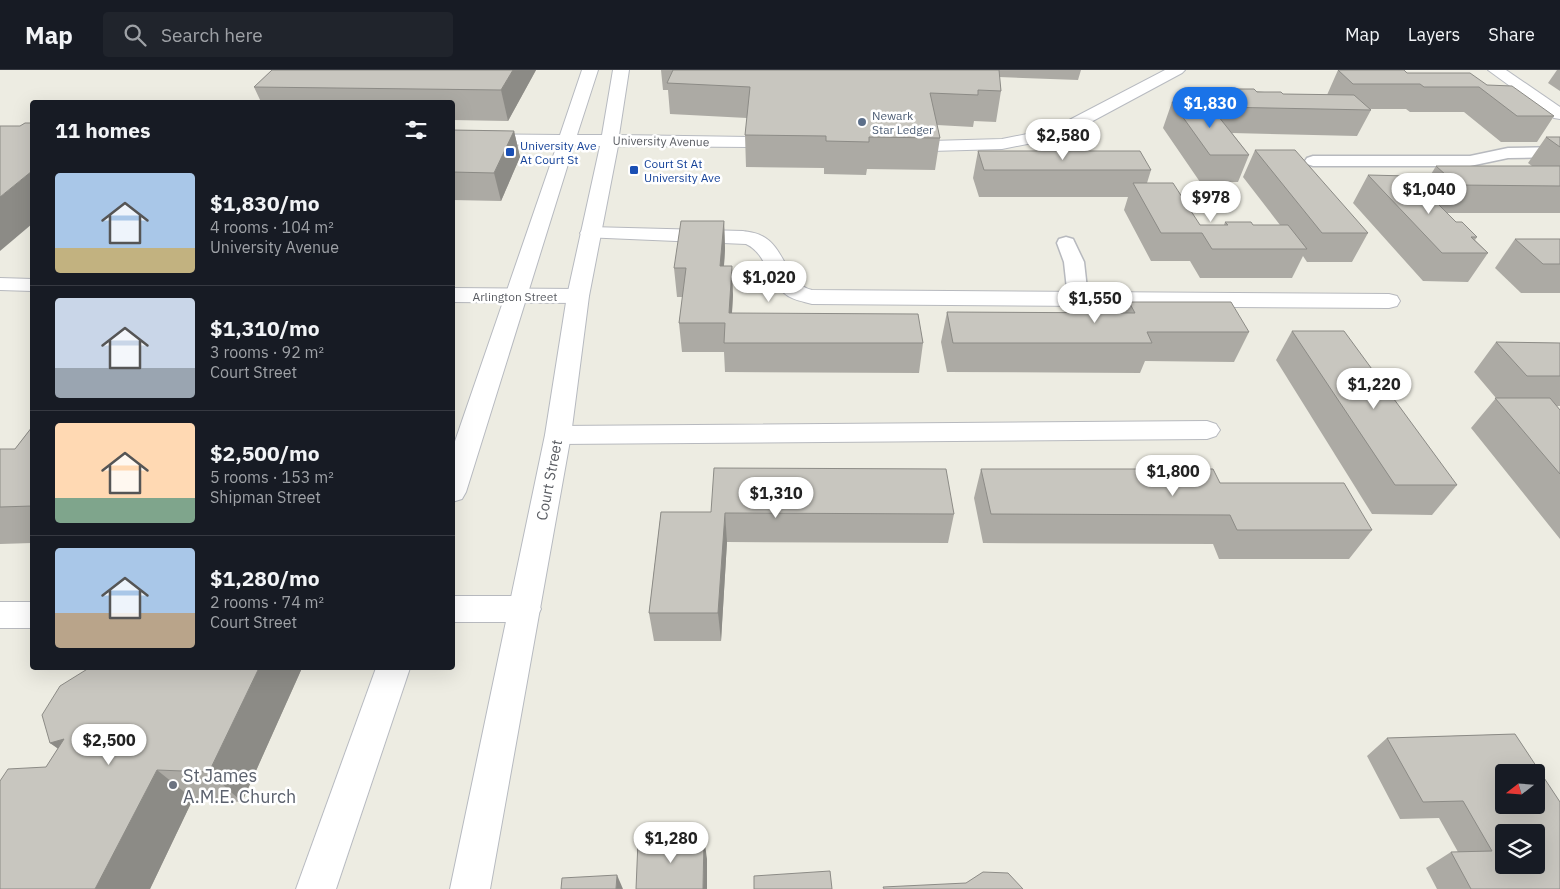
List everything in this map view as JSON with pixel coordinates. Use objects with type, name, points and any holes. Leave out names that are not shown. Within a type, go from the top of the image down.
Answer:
[{"type":"street","points":[[455,483],[569,140],[590,70]]},
{"type":"street","name":"Court Street","points":[[470,889],[558,436],[578,296],[610,141],[622,70]]},
{"type":"street","points":[[931,146],[1002,144],[1058,133],[1177,70]]},
{"type":"street","points":[[1496,70],[1560,114]]},
{"type":"street","name":"University Avenue","points":[[455,139],[749,142]]},
{"type":"street","points":[[590,233],[724,236],[743,237],[757,241],[768,251],[790,290],[799,296],[812,298],[1078,298],[1389,302]]},
{"type":"street","points":[[0,284],[30,285]]},
{"type":"street","name":"Arlington Street","points":[[455,295],[578,296]]},
{"type":"street","points":[[558,436],[1207,430]]},
{"type":"street","points":[[455,609],[525,609]]},
{"type":"street","points":[[0,616],[30,615]]},
{"type":"street","points":[[316,889],[392,670]]},
{"type":"lane","points":[[1313,161],[1470,161],[1508,152],[1560,152]]},
{"type":"lane","points":[[1066,243],[1074,262],[1078,298]]},
{"type":"building","points":[[272,70],[513,70],[501,90],[254,87]]},
{"type":"building","points":[[673,70],[999,70],[1001,91],[978,90],[978,95],[930,93],[940,138],[869,137],[869,142],[826,141],[826,136],[745,135],[750,87],[667,83]]},
{"type":"building","points":[[1338,70],[1470,73],[1487,85],[1512,86],[1554,116],[1517,116],[1479,87],[1424,87],[1420,84],[1353,84]]},
{"type":"building","points":[[1235,89],[1254,89],[1257,92],[1281,92],[1283,94],[1354,95],[1371,110],[1219,107],[1207,92],[1237,92]]},
{"type":"building","points":[[1172,102],[1207,102],[1249,155],[1210,155]]},
{"type":"building","points":[[30,123],[30,173],[0,197],[0,126],[20,126]]},
{"type":"building","points":[[455,130],[514,131],[494,173],[455,172]]},
{"type":"building","points":[[1546,137],[1560,137],[1560,147]]},
{"type":"building","points":[[1255,150],[1295,150],[1368,233],[1322,233]]},
{"type":"building","points":[[978,151],[1140,151],[1151,170],[984,170]]},
{"type":"building","points":[[1436,166],[1560,166],[1560,186],[1457,185]]},
{"type":"building","points":[[1368,175],[1408,176],[1423,189],[1428,189],[1442,203],[1436,202],[1456,222],[1462,222],[1477,237],[1471,237],[1488,253],[1442,253]]},
{"type":"building","points":[[1133,183],[1173,183],[1200,225],[1228,225],[1225,222],[1251,222],[1253,225],[1288,225],[1307,249],[1212,249],[1202,233],[1161,233]]},
{"type":"building","points":[[681,221],[724,221],[720,266],[732,266],[729,313],[918,314],[923,343],[724,343],[725,323],[679,323],[686,268],[674,268]]},
{"type":"building","points":[[1515,239],[1560,239],[1560,264],[1543,264]]},
{"type":"building","points":[[1129,302],[1231,302],[1249,332],[1147,332],[1152,343],[953,343],[947,312],[1135,313]]},
{"type":"building","points":[[1292,331],[1344,331],[1457,485],[1395,485]]},
{"type":"building","points":[[1496,342],[1560,343],[1560,376],[1527,376]]},
{"type":"building","points":[[1495,398],[1550,398],[1560,410],[1560,474]]},
{"type":"building","points":[[30,430],[30,506],[0,507],[0,449],[15,449]]},
{"type":"building","points":[[714,468],[946,469],[954,514],[725,513],[718,613],[649,613],[661,512],[711,512]]},
{"type":"building","points":[[981,469],[1213,469],[1220,483],[1344,483],[1372,530],[1237,530],[1230,515],[991,514]]},
{"type":"building","name":"St James A.M.E. Church","points":[[86,670],[258,670],[209,772],[157,770],[95,889],[0,889],[0,781],[8,769],[46,767],[64,739],[50,743],[42,715],[60,686]]},
{"type":"building","points":[[1515,734],[1535,764],[1495,764],[1495,814],[1545,814],[1545,779],[1560,802],[1560,889],[1471,889],[1451,852],[1492,851],[1463,801],[1423,802],[1387,738]]},
{"type":"building","points":[[704,837],[703,889],[636,889],[638,841]]},
{"type":"building","points":[[830,871],[832,889],[754,889],[754,876]]},
{"type":"building","points":[[983,872],[1008,873],[1023,889],[884,889],[883,887],[966,883]]},
{"type":"building","points":[[617,875],[616,889],[561,889],[562,878]]},
{"type":"place","name":"Newark Star Ledger","points":[[862,122]]},
{"type":"place","name":"University Ave At Court St","points":[[510,152]]},
{"type":"place","name":"Court St At University Ave","points":[[634,170]]},
{"type":"place","name":"St James A.M.E. Church","points":[[173,785]]}]
